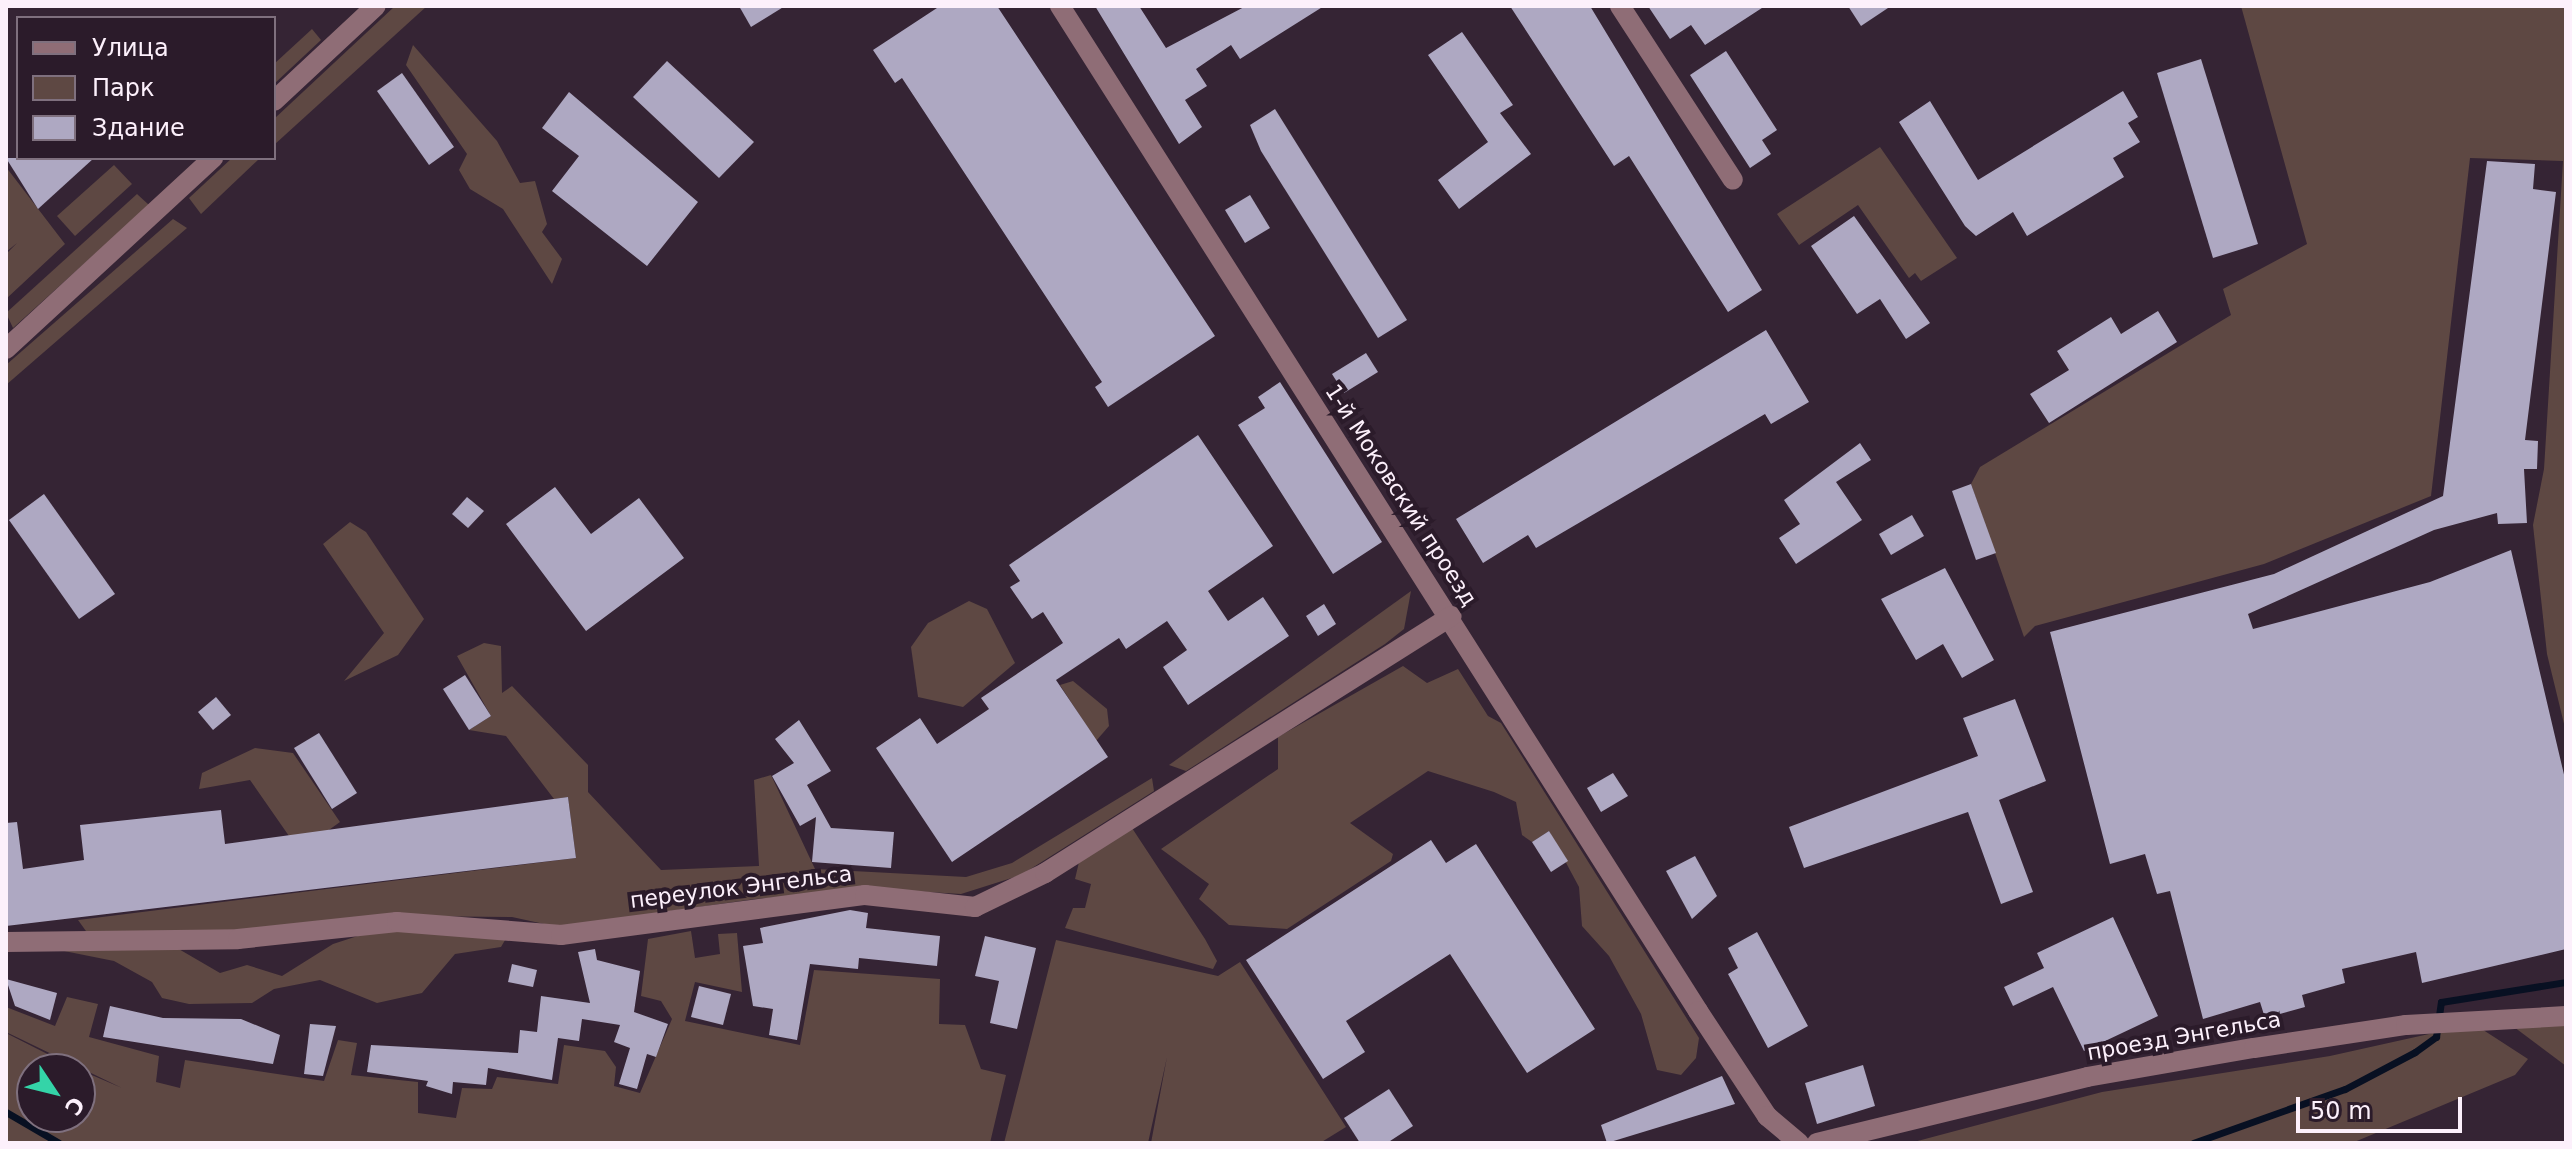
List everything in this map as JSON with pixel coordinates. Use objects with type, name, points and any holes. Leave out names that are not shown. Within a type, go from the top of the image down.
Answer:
[{"type":"street","points":[[276,99],[376,6]]},
{"type":"street","name":"1-й Моковский проезд","points":[[1060,6],[1451,616],[1698,1011],[1767,1116],[1799,1143]]},
{"type":"street","points":[[1620,6],[1733,180]]},
{"type":"street","points":[[6,349],[211,160]]},
{"type":"street","name":"переулок Энгельса","points":[[6,942],[238,939],[397,922],[561,935],[865,895],[975,907],[1045,873],[1451,616]]},
{"type":"street","name":"проезд Энгельса","points":[[1817,1143],[2087,1077],[2281,1043],[2406,1025],[2566,1016]]},
{"type":"green space","points":[[395,6],[427,6],[276,143],[276,117]]},
{"type":"green space","points":[[2241,6],[2566,6],[2566,732],[2547,654],[2533,525],[2544,469],[2563,161],[2470,158],[2431,496],[2264,564],[2035,626],[2024,637],[1971,484],[1980,467],[2231,315],[2223,289],[2307,244]]},
{"type":"green space","points":[[312,29],[321,40],[276,82],[276,62]]},
{"type":"green space","points":[[413,45],[497,141],[520,183],[535,181],[547,224],[542,232],[562,259],[552,284],[503,209],[470,189],[459,170],[467,154],[406,65]]},
{"type":"green space","points":[[1880,147],[1957,258],[1921,281],[1915,273],[1909,278],[1858,205],[1799,245],[1777,214]]},
{"type":"green space","points":[[230,160],[258,160],[201,214],[189,198]]},
{"type":"green space","points":[[114,165],[132,184],[75,236],[57,216]]},
{"type":"green space","points":[[6,167],[65,244],[6,299],[6,254],[17,243],[6,252]]},
{"type":"green space","points":[[137,194],[149,205],[13,328],[6,313]]},
{"type":"green space","points":[[173,219],[187,228],[6,385],[6,365]]},
{"type":"green space","points":[[350,522],[366,532],[424,619],[398,655],[344,681],[384,633],[323,544]]},
{"type":"green space","points":[[1411,591],[1404,629],[1385,644],[1186,771],[1169,765]]},
{"type":"green space","points":[[969,601],[987,609],[1015,663],[963,707],[918,697],[911,647],[928,623]]},
{"type":"green space","points":[[484,643],[501,646],[502,693],[512,686],[588,765],[588,792],[661,870],[759,866],[754,780],[771,775],[815,869],[966,877],[1012,863],[1152,778],[1154,791],[1021,875],[961,894],[879,889],[755,899],[558,927],[512,917],[400,916],[252,932],[91,938],[78,920],[576,858],[568,797],[554,799],[506,736],[469,730],[491,716],[457,656]]},
{"type":"green space","points":[[1403,666],[1427,683],[1458,669],[1488,716],[1501,723],[1699,1038],[1696,1058],[1681,1075],[1657,1070],[1641,1014],[1609,956],[1582,926],[1579,887],[1549,831],[1532,842],[1522,835],[1516,802],[1494,792],[1428,771],[1350,823],[1393,854],[1391,861],[1287,929],[1229,925],[1199,899],[1209,884],[1161,849],[1278,769],[1278,737]]},
{"type":"green space","points":[[1073,681],[1107,709],[1109,726],[1096,741],[1060,685]]},
{"type":"green space","points":[[255,748],[293,753],[340,822],[326,832],[289,836],[250,780],[199,789],[202,773]]},
{"type":"green space","points":[[1132,828],[1205,939],[1217,961],[1213,969],[1065,928],[1073,908],[1085,908],[1091,884],[1075,879],[1079,862]]},
{"type":"green space","points":[[373,931],[508,935],[501,947],[455,954],[422,993],[377,1003],[320,980],[274,989],[252,1003],[189,1004],[162,998],[152,982],[114,961],[64,951],[177,948],[220,973],[247,965],[282,976],[333,944]]},
{"type":"green space","points":[[691,931],[695,958],[720,954],[718,934],[737,933],[742,992],[695,982],[685,1021],[800,1045],[814,970],[940,979],[939,1024],[965,1025],[981,1069],[1006,1075],[990,1143],[6,1143],[6,1033],[45,1053],[16,1053],[16,1133],[96,1133],[96,1077],[122,1088],[96,1075],[96,1053],[50,1053],[6,1032],[6,1007],[55,1026],[67,997],[98,1004],[89,1037],[159,1056],[156,1082],[180,1088],[185,1060],[324,1081],[338,1040],[357,1043],[351,1075],[418,1082],[418,1113],[456,1118],[462,1088],[492,1089],[497,1077],[558,1084],[564,1045],[605,1051],[616,1067],[614,1086],[640,1093],[672,1019],[661,1001],[641,996],[648,939]]},
{"type":"green space","points":[[1056,940],[1218,976],[1240,962],[1346,1127],[1320,1143],[1151,1143],[1167,1057],[1148,1143],[1004,1143]]},
{"type":"green space","points":[[2566,1020],[2566,1066],[2514,1027]]},
{"type":"green space","points":[[2474,1024],[2528,1059],[2515,1075],[2352,1143],[1910,1143],[2102,1092],[2330,1056]]},
{"type":"building","points":[[739,6],[785,6],[751,27]]},
{"type":"building","points":[[940,6],[997,6],[1215,336],[1108,407],[1095,387],[1102,382],[902,78],[895,83],[873,50]]},
{"type":"building","points":[[1095,6],[1139,6],[1166,48],[1246,6],[1324,6],[1240,59],[1231,45],[1196,69],[1207,86],[1185,100],[1202,127],[1179,144]]},
{"type":"building","points":[[1510,6],[1590,6],[1762,290],[1728,312],[1629,156],[1614,166]]},
{"type":"building","points":[[1648,6],[1765,6],[1705,45],[1691,25],[1670,39]]},
{"type":"building","points":[[1848,6],[1891,6],[1861,26]]},
{"type":"building","points":[[1462,32],[1513,105],[1500,113],[1531,154],[1459,209],[1438,180],[1488,142],[1428,55]]},
{"type":"building","points":[[1726,51],[1777,130],[1762,140],[1771,154],[1750,168],[1690,75]]},
{"type":"building","points":[[2201,59],[2258,244],[2213,258],[2157,73]]},
{"type":"building","points":[[667,61],[754,142],[719,178],[633,97]]},
{"type":"building","points":[[402,73],[454,147],[429,165],[377,91]]},
{"type":"building","points":[[2123,91],[2138,117],[2128,123],[2140,142],[2113,158],[2124,177],[2027,236],[2013,212],[1976,236],[1965,226],[1899,122],[1930,101],[1978,180]]},
{"type":"building","points":[[569,92],[698,202],[647,266],[552,191],[579,156],[542,128]]},
{"type":"building","points":[[1275,109],[1407,320],[1378,338],[1261,151],[1250,125]]},
{"type":"building","points":[[6,158],[92,160],[38,209]]},
{"type":"building","points":[[2487,161],[2535,164],[2533,189],[2556,192],[2525,440],[2538,441],[2537,469],[2524,469],[2527,523],[2498,524],[2497,513],[2434,530],[2248,614],[2253,629],[2430,582],[2511,550],[2566,783],[2566,949],[2422,983],[2416,952],[2342,969],[2345,983],[2302,995],[2305,1007],[2265,1018],[2260,1002],[2203,1019],[2170,891],[2157,894],[2145,854],[2110,864],[2050,632],[2274,574],[2443,496]]},
{"type":"building","points":[[1250,195],[1270,228],[1245,243],[1225,210]]},
{"type":"building","points":[[1854,216],[1930,323],[1906,339],[1880,299],[1857,314],[1811,246]]},
{"type":"building","points":[[2158,311],[2177,342],[2049,423],[2030,394],[2069,370],[2057,351],[2111,317],[2121,334]]},
{"type":"building","points":[[1766,330],[1809,402],[1771,424],[1765,414],[1536,548],[1528,535],[1483,563],[1456,519]]},
{"type":"building","points":[[1366,353],[1378,372],[1344,393],[1332,374]]},
{"type":"building","points":[[1280,382],[1382,542],[1333,574],[1238,425],[1265,408],[1258,397]]},
{"type":"building","points":[[1198,435],[1273,546],[1208,591],[1228,621],[1263,597],[1289,636],[1188,705],[1163,667],[1187,650],[1167,621],[1126,649],[1119,638],[1056,680],[1108,757],[952,862],[876,748],[920,718],[937,744],[989,709],[981,698],[1063,643],[1043,612],[1032,619],[1010,587],[1020,581],[1009,565]]},
{"type":"building","points":[[1860,443],[1871,460],[1836,482],[1862,520],[1796,564],[1779,538],[1800,524],[1784,500]]},
{"type":"building","points":[[1971,484],[1996,553],[1976,560],[1952,491]]},
{"type":"building","points":[[555,487],[591,534],[639,498],[684,558],[586,631],[506,524]]},
{"type":"building","points":[[44,494],[115,594],[79,619],[9,520]]},
{"type":"building","points":[[467,497],[484,511],[468,528],[452,514]]},
{"type":"building","points":[[1912,515],[1924,536],[1891,555],[1879,534]]},
{"type":"building","points":[[1945,568],[1994,660],[1962,678],[1943,644],[1916,660],[1881,599]]},
{"type":"building","points":[[1324,604],[1336,624],[1318,636],[1306,616]]},
{"type":"building","points":[[465,675],[491,716],[469,730],[443,689]]},
{"type":"building","points":[[216,697],[231,715],[213,730],[198,712]]},
{"type":"building","points":[[2015,699],[2046,781],[1999,800],[2033,892],[2001,904],[1968,812],[1804,868],[1789,827],[1978,756],[1963,718]]},
{"type":"building","points":[[799,720],[831,771],[807,785],[831,828],[894,832],[891,868],[812,862],[816,817],[800,826],[772,776],[794,763],[775,739]]},
{"type":"building","points":[[319,733],[357,793],[332,809],[294,748]]},
{"type":"building","points":[[1613,773],[1628,796],[1601,812],[1587,788]]},
{"type":"building","points":[[568,797],[576,858],[6,926],[6,823],[17,822],[23,869],[84,860],[80,825],[221,810],[225,844]]},
{"type":"building","points":[[1549,831],[1568,861],[1551,872],[1532,842]]},
{"type":"building","points":[[1431,840],[1446,863],[1476,844],[1595,1029],[1527,1073],[1450,954],[1346,1021],[1365,1052],[1323,1079],[1246,960]]},
{"type":"building","points":[[1695,856],[1717,896],[1692,919],[1666,871]]},
{"type":"building","points":[[850,910],[868,913],[866,928],[940,936],[937,966],[859,958],[858,969],[810,964],[797,1040],[769,1035],[773,1009],[753,1006],[743,946],[763,943],[760,928]]},
{"type":"building","points":[[2113,917],[2158,1016],[2084,1051],[2053,987],[2013,1006],[2004,987],[2044,968],[2037,953]]},
{"type":"building","points":[[1757,932],[1808,1026],[1768,1048],[1728,974],[1738,968],[1728,948]]},
{"type":"building","points":[[985,936],[1036,948],[1017,1029],[990,1023],[999,981],[975,976]]},
{"type":"building","points":[[595,949],[597,960],[640,971],[634,1012],[668,1024],[656,1057],[647,1054],[637,1089],[619,1084],[630,1048],[614,1042],[620,1025],[582,1019],[579,1041],[558,1038],[552,1080],[488,1068],[486,1085],[453,1082],[452,1094],[426,1086],[428,1081],[367,1072],[371,1045],[518,1053],[520,1030],[537,1032],[541,996],[590,1003],[578,952]]},
{"type":"building","points":[[512,964],[537,970],[533,987],[508,982]]},
{"type":"building","points":[[6,979],[57,993],[50,1020],[15,1006]]},
{"type":"building","points":[[699,986],[731,994],[723,1025],[691,1017]]},
{"type":"building","points":[[110,1006],[163,1018],[241,1019],[280,1035],[273,1064],[103,1037]]},
{"type":"building","points":[[310,1024],[336,1026],[323,1076],[304,1074]]},
{"type":"building","points":[[1863,1065],[1875,1106],[1817,1124],[1805,1083]]},
{"type":"building","points":[[1722,1076],[1735,1104],[1607,1143],[1601,1125]]},
{"type":"building","points":[[1389,1089],[1413,1126],[1387,1143],[1360,1143],[1344,1118]]},
{"type":"waterway","points":[[2193,1143],[2345,1089],[2415,1052],[2436,1037],[2441,1002],[2566,982]]},
{"type":"waterway","points":[[6,1112],[59,1143]]}]
